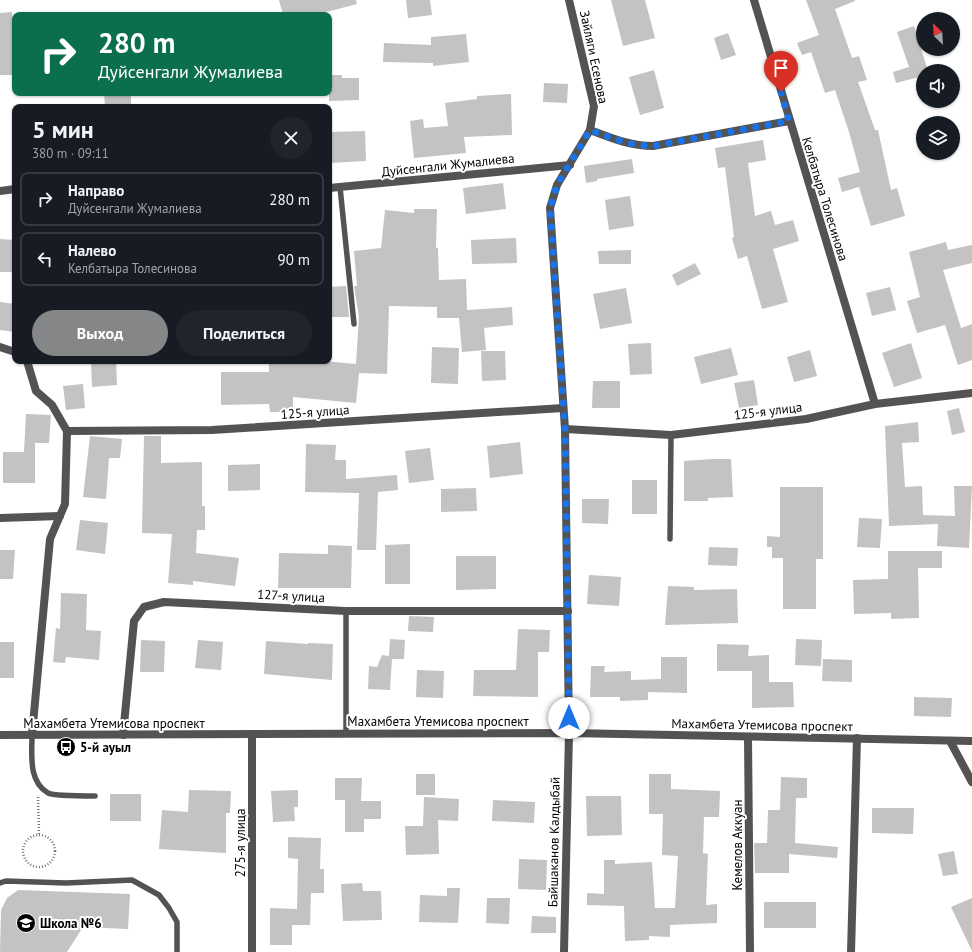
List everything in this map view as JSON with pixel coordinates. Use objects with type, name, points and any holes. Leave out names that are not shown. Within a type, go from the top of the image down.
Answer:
[{"type":"street","name":"Зайляги Есенова","points":[[569,0],[594,106],[590,130],[557,185],[550,208],[565,429],[569,733]]},
{"type":"street","name":"Келбатыра Толесинова","points":[[754,0],[875,404]]},
{"type":"street","points":[[590,130],[617,141],[639,146],[653,146],[789,121]]},
{"type":"street","name":"Дуйсенгали Жумалиева","points":[[332,188],[570,165]]},
{"type":"street","points":[[0,191],[12,189]]},
{"type":"street","points":[[0,347],[12,351]]},
{"type":"street","points":[[28,364],[36,391],[52,405],[67,431],[65,504],[50,539],[32,735]]},
{"type":"street","name":"125-я улица","points":[[565,429],[671,435],[806,419],[875,404],[972,393]]},
{"type":"street","name":"125-я улица","points":[[67,431],[212,430],[563,408]]},
{"type":"street","points":[[0,518],[60,516]]},
{"type":"street","name":"127-я улица","points":[[123,734],[134,621],[144,607],[164,602],[346,611],[568,611]]},
{"type":"street","name":"Махамбета Утемисова проспект","points":[[0,736],[123,734],[569,733],[972,741]]},
{"type":"street","name":"Байшаканов Калдыбай","points":[[564,952],[569,733]]},
{"type":"street","name":"275-я улица","points":[[252,734],[252,952]]},
{"type":"street","name":"Кемелов Аккуан","points":[[748,737],[750,952]]},
{"type":"street","points":[[851,952],[856,738]]},
{"type":"street","points":[[950,741],[972,782]]},
{"type":"lane","points":[[340,187],[354,324]]},
{"type":"lane","points":[[670,539],[671,435]]},
{"type":"lane","points":[[346,611],[346,733]]},
{"type":"lane","points":[[32,735],[32,771],[38,783],[49,793],[95,796]]},
{"type":"lane","points":[[0,883],[6,880],[66,883],[132,880],[159,895],[170,908],[177,922],[177,952]]},
{"type":"path","points":[[38,783],[39,835]]},
{"type":"path","points":[[39,835],[49,838],[53,842],[56,853],[51,863],[41,868],[36,868],[27,862],[23,852],[26,842],[29,839],[39,835]]},
{"type":"building","points":[[279,0],[356,0],[357,4],[326,12],[282,12]]},
{"type":"building","points":[[406,0],[430,0],[432,15],[408,18]]},
{"type":"building","points":[[611,0],[645,0],[655,38],[623,46]]},
{"type":"building","points":[[806,0],[855,0],[835,9],[852,58],[859,56],[867,80],[858,82],[875,130],[878,130],[891,190],[897,188],[905,216],[871,226],[859,187],[842,192],[838,178],[860,172],[835,90],[825,93],[811,52],[802,55],[797,43],[819,35]]},
{"type":"building","points":[[12,12],[12,75],[0,75],[0,13]]},
{"type":"building","points":[[914,26],[916,32],[916,56],[923,56],[926,64],[916,64],[916,78],[896,83],[893,72],[909,67],[897,32]]},
{"type":"building","points":[[728,33],[736,55],[721,60],[714,38]]},
{"type":"building","points":[[466,34],[469,62],[433,66],[433,63],[383,62],[384,43],[431,45],[431,37]]},
{"type":"building","points":[[654,70],[664,108],[640,115],[629,77]]},
{"type":"building","points":[[332,75],[342,75],[342,78],[359,78],[359,100],[329,101],[329,96],[332,96]]},
{"type":"building","points":[[544,83],[568,84],[567,103],[543,102]]},
{"type":"building","points":[[511,94],[512,135],[464,137],[466,153],[414,158],[410,121],[423,119],[424,128],[448,126],[445,103],[477,99],[477,96]]},
{"type":"building","points":[[104,96],[131,96],[131,104],[105,104]]},
{"type":"building","points":[[365,131],[366,161],[332,163],[332,132]]},
{"type":"building","points":[[763,140],[766,160],[748,163],[755,216],[771,211],[775,225],[793,220],[799,241],[773,249],[788,302],[762,309],[747,256],[738,259],[732,238],[734,237],[725,167],[718,168],[715,148]]},
{"type":"building","points":[[632,159],[634,173],[597,179],[597,181],[586,183],[584,166]]},
{"type":"building","points":[[503,183],[506,209],[466,214],[463,188]]},
{"type":"building","points":[[630,196],[634,226],[609,230],[605,200]]},
{"type":"building","points":[[414,209],[437,209],[436,248],[438,248],[439,280],[466,279],[467,310],[512,307],[513,325],[484,328],[486,350],[462,352],[459,318],[437,318],[437,307],[389,306],[387,374],[359,373],[356,403],[293,397],[293,412],[270,412],[269,404],[221,405],[221,372],[269,372],[269,364],[332,364],[332,362],[356,364],[359,317],[354,286],[357,286],[354,251],[381,248],[385,210],[414,213]]},
{"type":"building","points":[[516,238],[517,263],[472,264],[471,240]]},
{"type":"building","points":[[0,239],[12,240],[12,272],[0,272]]},
{"type":"building","points":[[946,242],[948,250],[972,245],[972,263],[943,270],[961,328],[972,324],[972,360],[958,365],[945,325],[917,333],[907,301],[920,297],[909,252]]},
{"type":"building","points":[[631,250],[631,264],[599,264],[598,251]]},
{"type":"building","points":[[695,263],[701,274],[677,286],[672,275]]},
{"type":"building","points":[[346,286],[349,317],[332,317],[332,287]]},
{"type":"building","points":[[890,287],[896,310],[872,316],[866,293]]},
{"type":"building","points":[[626,288],[632,323],[600,329],[593,294]]},
{"type":"building","points":[[0,302],[12,304],[12,332],[0,330]]},
{"type":"building","points":[[651,343],[652,374],[630,375],[628,344]]},
{"type":"building","points":[[911,343],[922,378],[894,387],[882,353]]},
{"type":"building","points":[[432,347],[459,348],[458,384],[431,383]]},
{"type":"building","points":[[731,348],[738,375],[701,384],[694,357]]},
{"type":"building","points":[[810,350],[817,376],[794,382],[787,357]]},
{"type":"building","points":[[481,351],[505,351],[506,380],[482,381]]},
{"type":"building","points":[[91,364],[116,364],[117,385],[92,387]]},
{"type":"building","points":[[754,380],[758,405],[739,408],[734,383]]},
{"type":"building","points":[[593,381],[620,381],[620,408],[592,408]]},
{"type":"building","points":[[83,384],[85,408],[66,410],[63,386]]},
{"type":"building","points":[[959,408],[965,432],[952,435],[947,411]]},
{"type":"building","points":[[26,414],[51,415],[49,443],[35,443],[35,483],[3,483],[3,452],[24,452]]},
{"type":"building","points":[[918,422],[919,442],[902,443],[905,487],[922,486],[923,515],[955,516],[954,486],[972,486],[969,548],[937,546],[938,524],[889,526],[885,426]]},
{"type":"building","points":[[90,436],[122,439],[120,458],[109,458],[106,499],[83,497]]},
{"type":"building","points":[[144,436],[161,436],[161,463],[202,462],[202,506],[205,506],[205,530],[197,530],[196,553],[239,558],[235,586],[193,581],[193,585],[168,583],[172,534],[142,533]]},
{"type":"building","points":[[520,442],[523,474],[490,478],[487,446]]},
{"type":"building","points":[[306,444],[336,445],[335,460],[346,460],[346,479],[397,475],[398,490],[378,492],[376,550],[357,550],[359,493],[305,492]]},
{"type":"building","points":[[430,448],[434,480],[409,483],[405,451]]},
{"type":"building","points":[[731,459],[733,497],[708,498],[708,501],[684,501],[684,461]]},
{"type":"building","points":[[260,464],[260,490],[228,491],[228,465]]},
{"type":"building","points":[[632,480],[657,480],[657,514],[632,514]]},
{"type":"building","points":[[780,487],[823,487],[823,559],[816,559],[816,609],[783,609],[783,558],[772,558],[772,547],[767,547],[767,536],[780,537]]},
{"type":"building","points":[[476,488],[477,511],[441,512],[441,489]]},
{"type":"building","points":[[582,499],[609,499],[608,524],[582,523]]},
{"type":"building","points":[[859,518],[882,519],[880,548],[857,547]]},
{"type":"building","points":[[80,520],[108,523],[105,554],[76,550]]},
{"type":"building","points":[[410,544],[410,584],[385,584],[385,545]]},
{"type":"building","points":[[328,545],[352,546],[351,588],[278,588],[279,553],[328,554]]},
{"type":"building","points":[[709,547],[738,548],[737,566],[708,565]]},
{"type":"building","points":[[0,550],[15,550],[13,579],[0,579]]},
{"type":"building","points":[[888,551],[942,551],[942,568],[918,568],[919,618],[891,619],[891,613],[854,614],[853,580],[888,579]]},
{"type":"building","points":[[456,556],[496,556],[496,589],[456,590]]},
{"type":"building","points":[[589,575],[621,577],[619,606],[587,604]]},
{"type":"building","points":[[668,586],[694,587],[694,590],[737,589],[738,623],[665,625]]},
{"type":"building","points":[[61,593],[87,594],[86,630],[101,631],[99,660],[66,657],[65,663],[53,662],[56,628],[60,629]]},
{"type":"building","points":[[409,616],[434,617],[433,632],[408,631]]},
{"type":"building","points":[[518,629],[550,630],[549,652],[538,652],[538,697],[473,696],[474,670],[516,670]]},
{"type":"building","points":[[390,639],[405,640],[404,659],[392,659],[390,690],[368,689],[369,666],[377,667],[382,655],[389,656]]},
{"type":"building","points":[[796,639],[822,640],[821,666],[795,665]]},
{"type":"building","points":[[141,640],[165,641],[164,672],[140,672]]},
{"type":"building","points":[[198,640],[223,642],[221,670],[195,668]]},
{"type":"building","points":[[266,641],[333,644],[332,680],[264,674]]},
{"type":"building","points":[[0,642],[14,642],[14,678],[0,678]]},
{"type":"building","points":[[717,644],[749,645],[748,656],[769,655],[769,682],[793,682],[794,707],[752,708],[752,671],[717,671]]},
{"type":"building","points":[[661,657],[687,657],[687,693],[648,692],[648,700],[620,701],[620,697],[590,697],[591,666],[605,666],[604,672],[631,671],[631,680],[661,679]]},
{"type":"building","points":[[823,659],[852,660],[852,682],[822,681]]},
{"type":"building","points":[[417,670],[444,671],[443,698],[416,697]]},
{"type":"building","points":[[914,697],[952,698],[951,717],[914,716]]},
{"type":"building","points":[[416,774],[435,774],[435,795],[416,795]]},
{"type":"building","points":[[649,774],[671,774],[671,789],[720,791],[719,817],[704,817],[703,853],[708,854],[706,905],[717,904],[717,923],[670,925],[670,937],[649,936],[649,940],[625,941],[624,906],[587,905],[587,893],[604,894],[604,860],[615,860],[615,864],[652,862],[655,908],[675,908],[678,856],[662,855],[663,814],[649,814]]},
{"type":"building","points":[[781,777],[807,778],[807,798],[796,798],[795,843],[838,847],[837,858],[789,854],[789,873],[755,873],[754,843],[767,843],[768,810],[780,810]]},
{"type":"building","points":[[335,778],[362,778],[361,801],[381,801],[381,819],[364,819],[364,832],[345,832],[345,800],[335,800]]},
{"type":"building","points":[[189,790],[231,791],[230,813],[226,813],[226,853],[159,849],[162,810],[188,812]]},
{"type":"building","points":[[298,790],[298,807],[294,807],[295,821],[273,822],[271,791]]},
{"type":"building","points":[[110,794],[141,794],[141,821],[110,821]]},
{"type":"building","points":[[586,796],[621,796],[622,835],[587,836]]},
{"type":"building","points":[[424,797],[459,799],[458,821],[438,820],[439,854],[406,855],[405,826],[423,826]]},
{"type":"building","points":[[493,800],[535,802],[534,823],[492,821]]},
{"type":"building","points":[[872,808],[914,808],[913,834],[872,833]]},
{"type":"building","points":[[288,837],[321,838],[320,869],[324,869],[324,893],[311,893],[310,925],[292,925],[292,945],[270,945],[270,908],[297,909],[298,859],[288,858]]},
{"type":"building","points":[[954,851],[958,874],[943,876],[938,854]]},
{"type":"building","points":[[519,859],[547,860],[546,890],[518,889]]},
{"type":"building","points":[[362,883],[363,891],[381,891],[382,920],[343,921],[341,884]]},
{"type":"building","points":[[447,888],[460,888],[458,923],[419,922],[420,895],[447,896]]},
{"type":"building","points":[[18,890],[130,894],[128,929],[83,927],[67,952],[0,952],[1,910],[7,898]]},
{"type":"building","points":[[487,898],[510,898],[509,924],[486,923]]},
{"type":"building","points":[[972,898],[972,951],[951,907]]},
{"type":"building","points":[[764,902],[816,902],[816,928],[764,928]]},
{"type":"building","points":[[532,916],[556,917],[556,933],[531,933]]},
{"type":"place","name":"5-й ауыл","points":[[66,747]]},
{"type":"place","name":"Школа №6","points":[[26,923]]},
{"type":"route","points":[[569,718],[565,429],[550,208],[557,185],[590,130],[617,141],[639,146],[653,146],[789,121],[781,92]]}]
